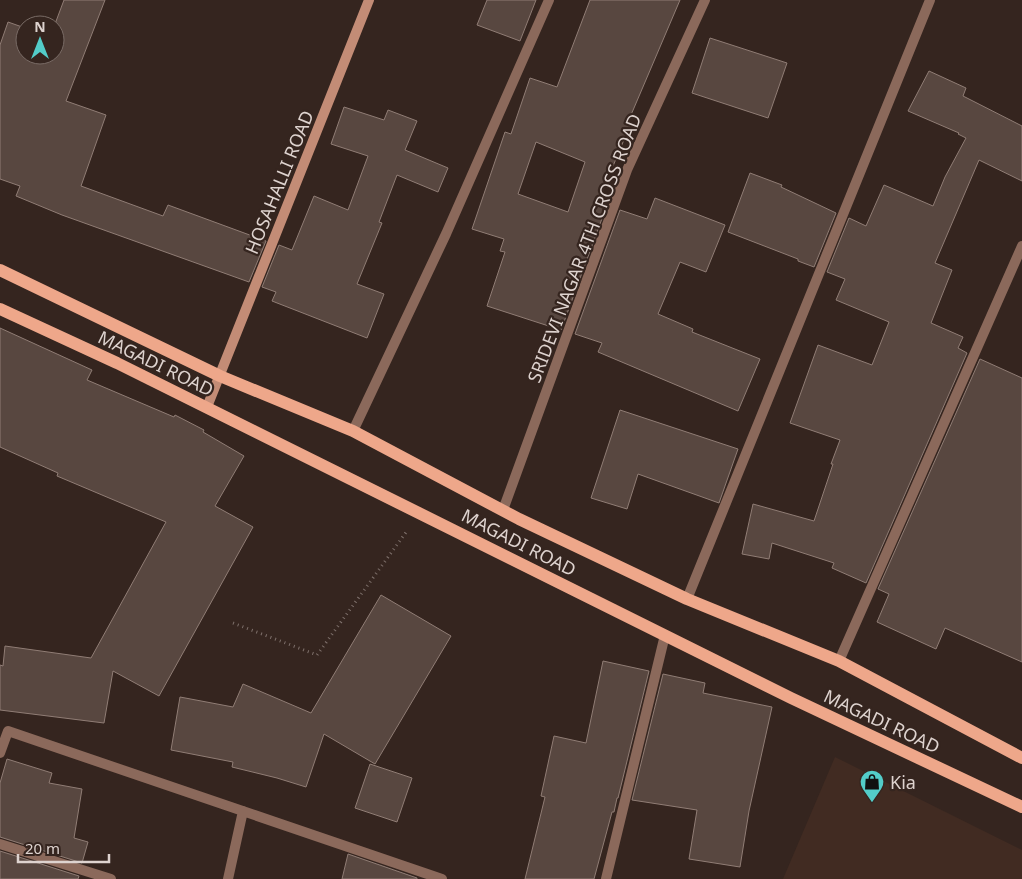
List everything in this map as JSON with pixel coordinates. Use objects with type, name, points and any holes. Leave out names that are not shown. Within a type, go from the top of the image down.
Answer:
[{"type":"main road","name":"MAGADI ROAD","points":[[0,270],[220,376],[354,431],[503,510],[687,599],[839,661],[1022,758]]},
{"type":"main road","name":"MAGADI ROAD","points":[[0,309],[117,362],[791,698],[1022,807]]},
{"type":"street","name":"HOSAHALLI ROAD","points":[[208,407],[369,0]]},
{"type":"street","points":[[354,431],[446,234],[549,0]]},
{"type":"street","name":"SRIDEVI NAGAR 4TH CROSS ROAD","points":[[503,510],[627,170],[705,0]]},
{"type":"street","points":[[687,599],[930,0]]},
{"type":"street","points":[[839,661],[1022,246]]},
{"type":"street","points":[[606,879],[665,634]]},
{"type":"street","points":[[0,753],[8,731],[442,879]]},
{"type":"street","points":[[228,879],[242,811]]},
{"type":"street","points":[[0,844],[111,879]]},
{"type":"path","points":[[233,624],[317,655],[420,512]]},
{"type":"shaded area","name":"Kia","points":[[835,757],[1022,850],[1022,879],[783,879]]},
{"type":"building","points":[[64,0],[105,0],[66,101],[106,115],[81,186],[163,216],[168,205],[266,241],[249,282],[62,215],[16,196],[20,186],[0,179],[0,45],[8,22],[15,24],[15,65],[65,65],[65,15],[58,15]]},
{"type":"building","points":[[487,0],[536,0],[520,41],[477,25]]},
{"type":"building","points":[[590,0],[680,0],[628,122],[631,123],[598,202],[607,205],[561,330],[487,306],[505,252],[500,251],[504,239],[472,229],[505,132],[511,134],[530,78],[557,87]],"holes":[[[536,142],[585,162],[568,212],[518,194]]]},
{"type":"building","points":[[710,38],[787,63],[768,118],[692,93]]},
{"type":"building","points":[[929,71],[966,88],[963,96],[1022,126],[1022,181],[979,160],[935,263],[952,270],[931,323],[963,337],[958,348],[967,353],[866,583],[832,568],[834,563],[772,543],[769,559],[742,554],[753,504],[814,521],[840,440],[790,423],[818,345],[872,365],[889,322],[836,300],[845,279],[827,272],[849,218],[866,226],[884,185],[933,206],[945,177],[966,138],[959,133],[908,111]]},
{"type":"building","points":[[344,107],[384,120],[388,110],[417,121],[405,150],[448,168],[438,192],[397,175],[379,222],[382,223],[357,284],[384,294],[367,338],[272,301],[276,292],[262,287],[279,245],[292,250],[314,196],[348,210],[368,156],[331,144]]},
{"type":"building","points":[[750,173],[782,185],[781,187],[836,213],[814,267],[728,232]]},
{"type":"building","points":[[655,198],[725,225],[706,272],[680,262],[658,314],[693,329],[692,332],[760,359],[738,411],[598,352],[602,343],[575,334],[620,210],[647,219]]},
{"type":"building","points":[[0,328],[92,370],[87,380],[174,417],[175,415],[204,430],[203,432],[244,456],[215,506],[253,527],[159,696],[113,671],[104,723],[0,710],[0,665],[3,666],[5,646],[91,658],[166,522],[57,476],[58,473],[0,447]]},
{"type":"building","points":[[980,359],[1022,378],[1022,662],[945,628],[936,649],[877,622],[889,594],[878,589]]},
{"type":"building","points":[[620,410],[738,449],[719,503],[638,474],[627,509],[591,498]]},
{"type":"building","points":[[381,595],[451,636],[375,764],[324,734],[306,787],[232,767],[233,762],[171,750],[180,697],[233,707],[243,684],[311,713]]},
{"type":"building","points":[[603,661],[649,671],[618,798],[614,812],[612,812],[594,879],[525,879],[545,797],[541,796],[554,736],[586,743]]},
{"type":"building","points":[[663,674],[705,683],[703,693],[772,707],[749,811],[740,867],[689,859],[697,810],[632,800]]},
{"type":"building","points":[[7,759],[52,773],[49,783],[82,789],[74,838],[88,842],[82,863],[0,837],[0,783]]},
{"type":"building","points":[[370,764],[412,778],[397,822],[355,808]]},
{"type":"building","points":[[0,851],[79,876],[78,879],[0,879]]},
{"type":"building","points":[[348,854],[417,878],[417,879],[342,879]]},
{"type":"place","name":"Kia","points":[[872,803]]}]
